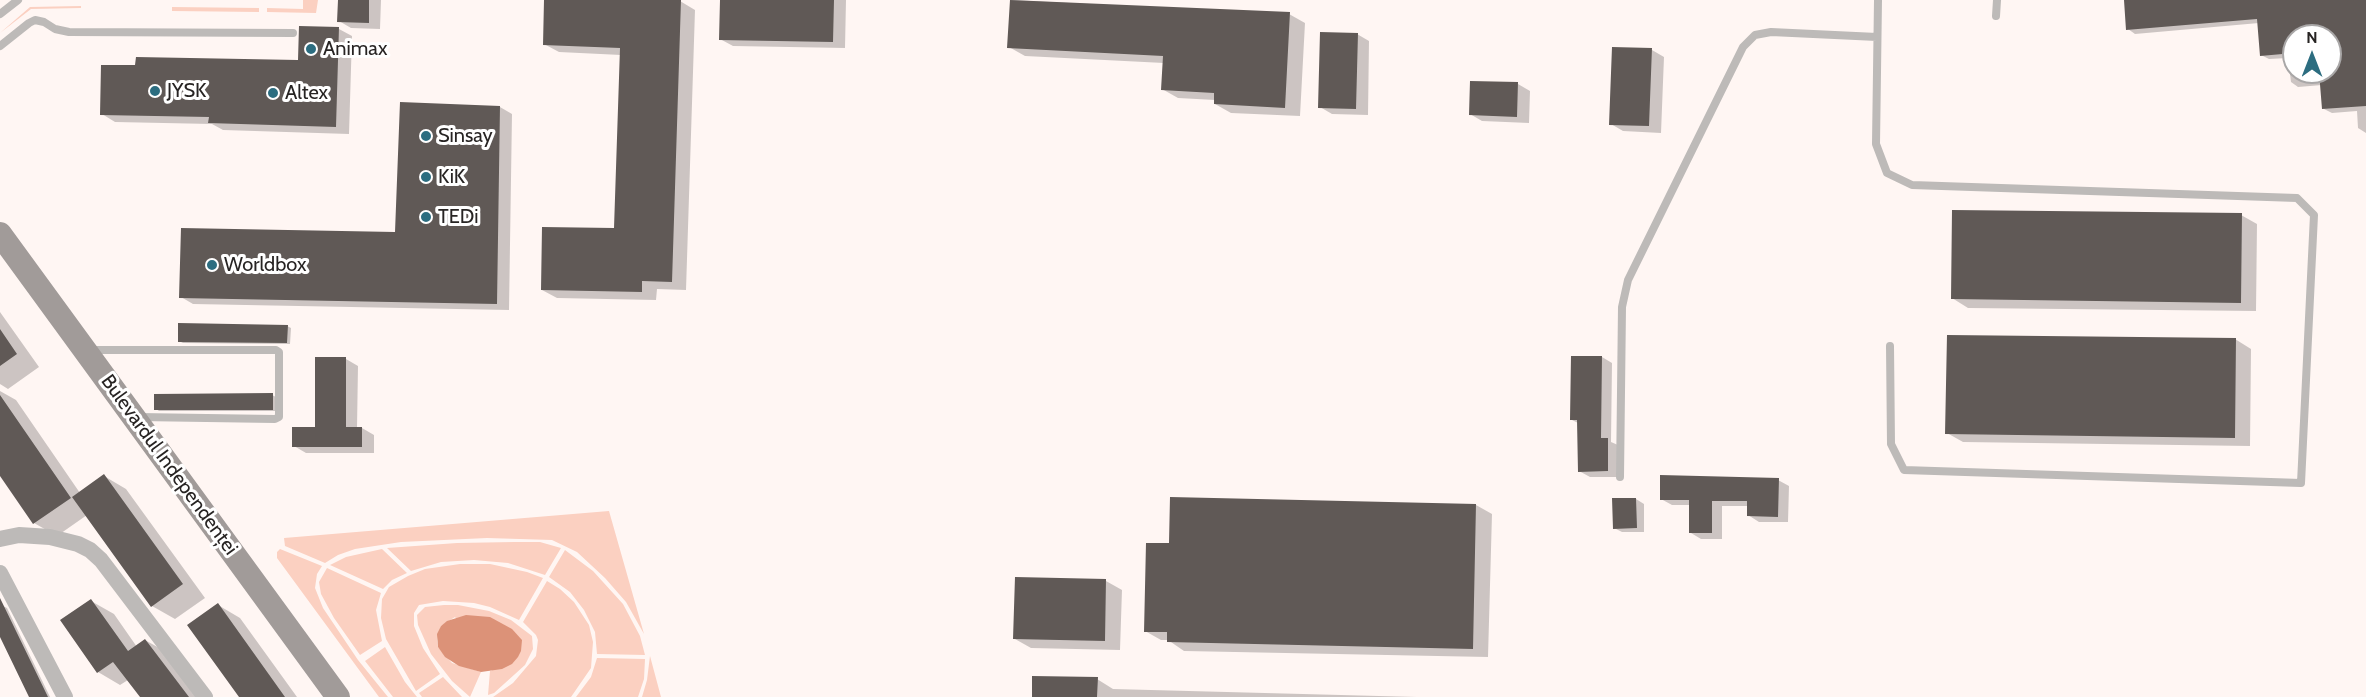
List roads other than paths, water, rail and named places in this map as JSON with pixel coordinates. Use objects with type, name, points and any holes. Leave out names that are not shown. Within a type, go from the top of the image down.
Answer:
[{"type":"main road","name":"Bulevardul Independenței","points":[[0,234],[338,697]]},
{"type":"street","points":[[0,539],[19,535],[50,537],[78,544],[90,550],[101,560],[205,697]]},
{"type":"street","points":[[0,573],[64,697]]},
{"type":"lane","points":[[0,14],[18,0]]},
{"type":"lane","points":[[1878,0],[1876,144],[1887,173],[1912,185],[2297,198],[2314,215],[2301,483],[1904,471],[1891,444],[1890,346]]},
{"type":"lane","points":[[1996,16],[1997,0]]},
{"type":"lane","points":[[0,46],[29,23],[35,21],[44,22],[55,29],[69,32],[293,33]]},
{"type":"lane","points":[[1620,477],[1622,307],[1628,280],[1743,47],[1755,35],[1771,32],[1877,37]]},
{"type":"lane","points":[[84,350],[276,350],[279,352],[279,417],[275,419],[135,417]]},
{"type":"place","name":"Animax","points":[[311,49]]},
{"type":"place","name":"JYSK","points":[[155,91]]},
{"type":"place","name":"Altex","points":[[273,93]]},
{"type":"place","name":"Sinsay","points":[[426,136]]},
{"type":"place","name":"KiK","points":[[426,177]]},
{"type":"place","name":"TEDi","points":[[426,217]]},
{"type":"place","name":"Worldbox","points":[[212,265]]}]
